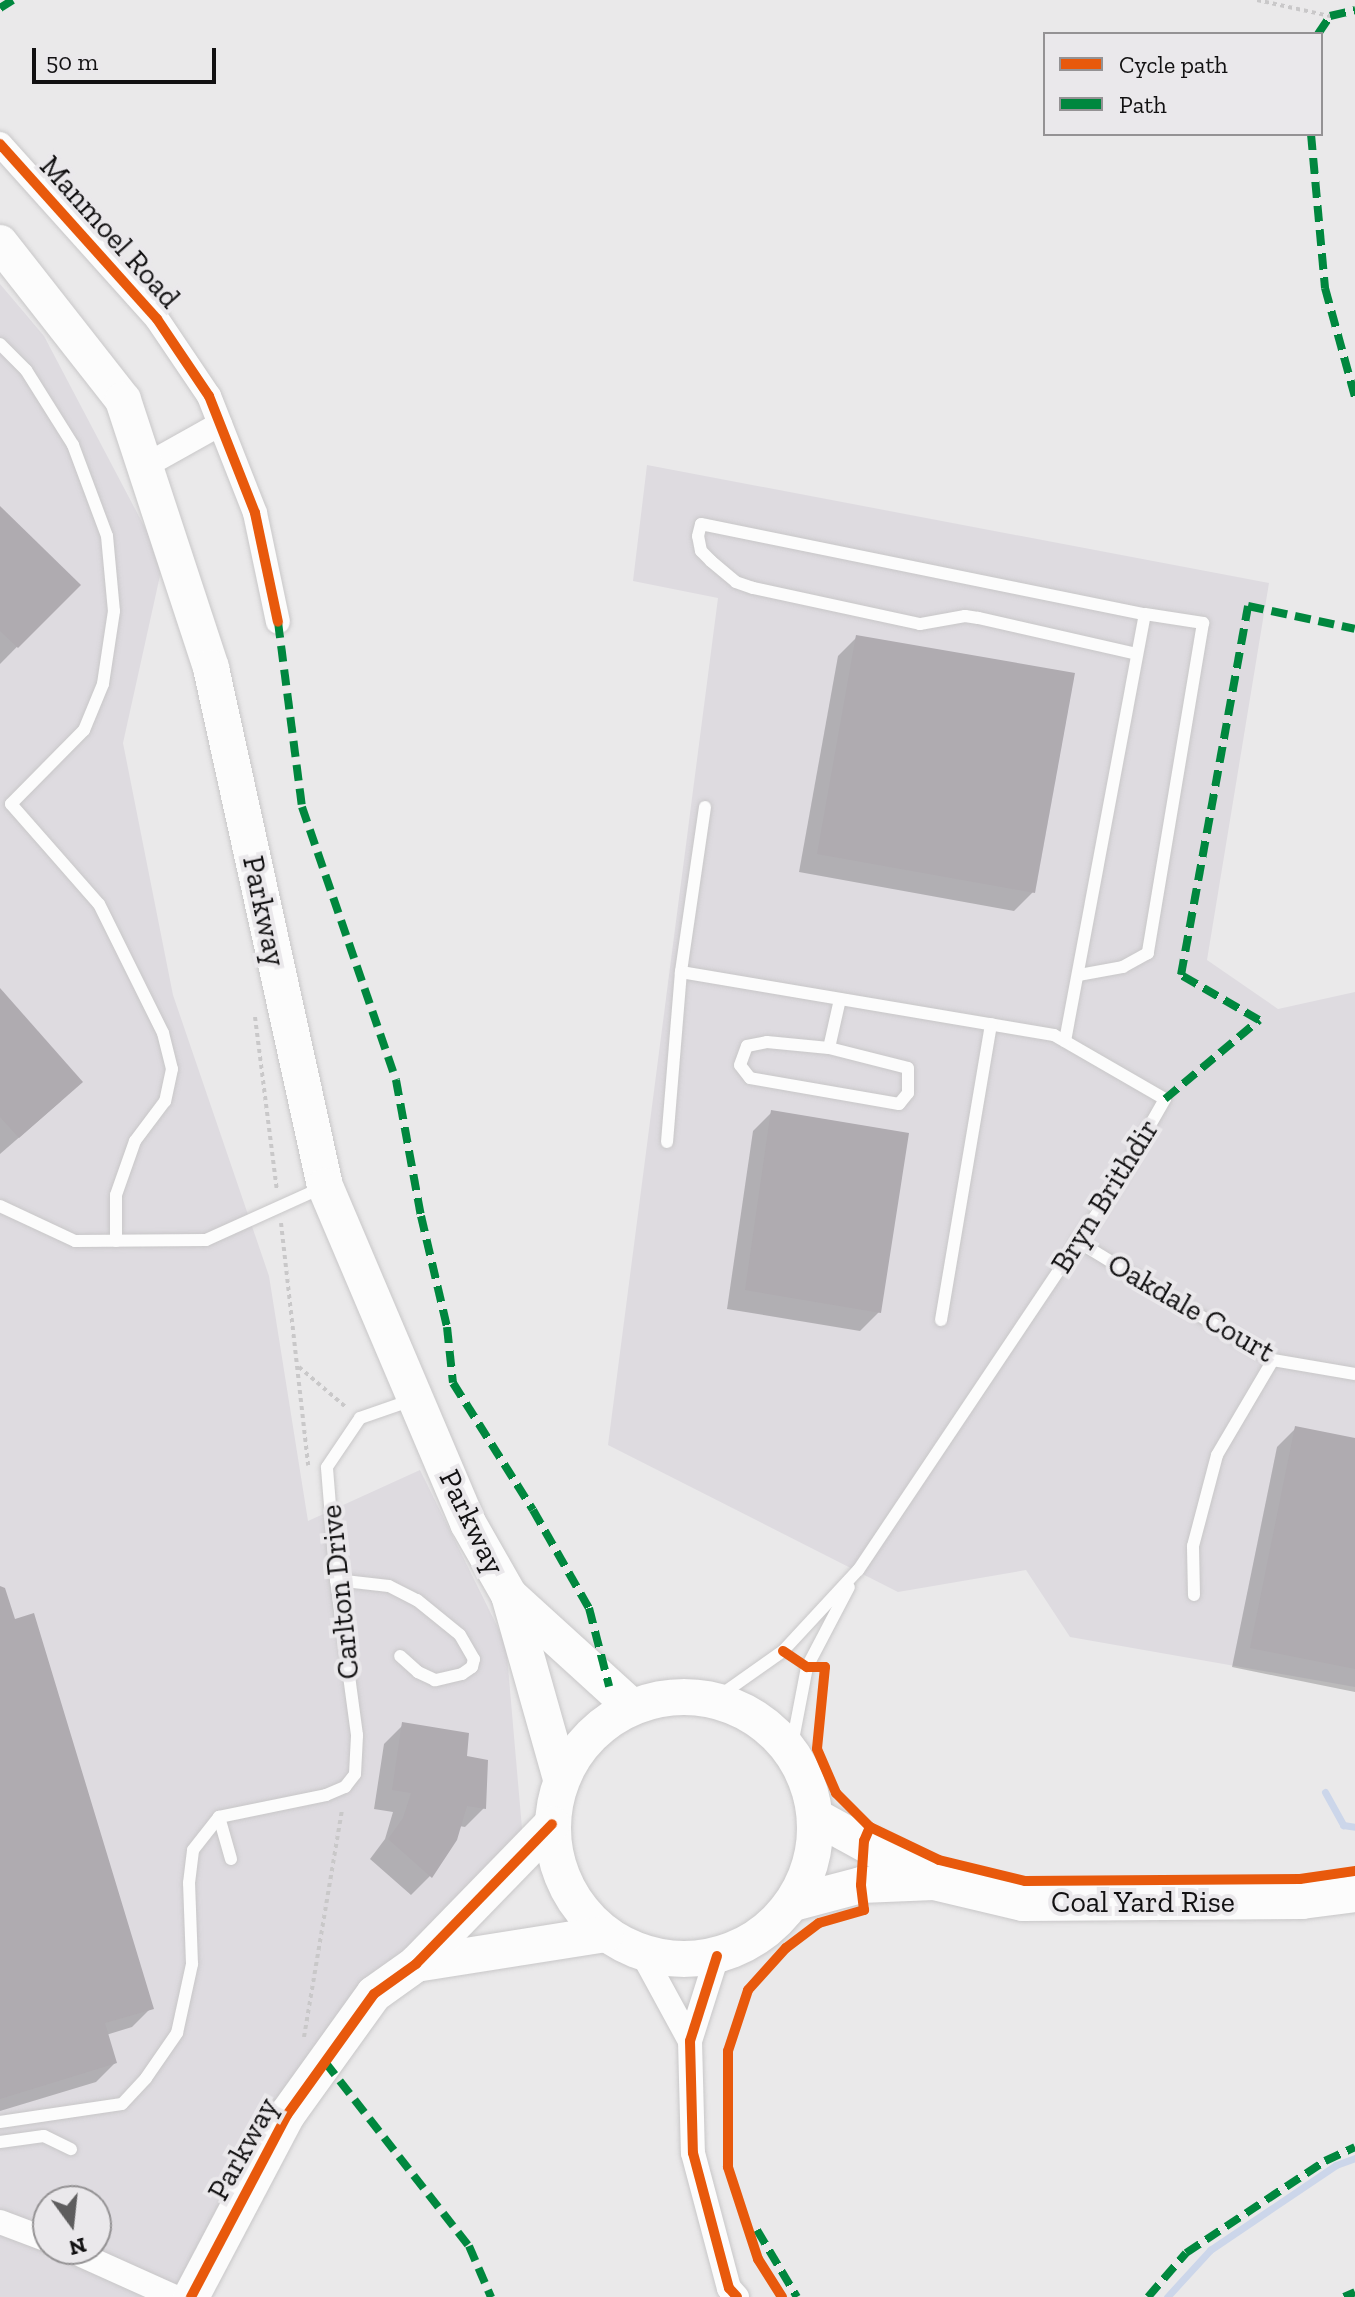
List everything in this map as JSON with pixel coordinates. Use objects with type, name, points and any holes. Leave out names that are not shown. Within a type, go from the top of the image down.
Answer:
[{"type":"main road","name":"Parkway","points":[[0,243],[123,400],[211,668],[325,1186],[468,1523],[509,1595]]},
{"type":"main road","points":[[509,1595],[632,1707]]},
{"type":"main road","points":[[509,1595],[561,1779]]},
{"type":"main road","points":[[672,1697],[715,1699],[744,1710],[770,1727],[791,1750],[808,1782],[816,1817],[815,1847],[807,1877],[793,1903],[772,1926],[746,1944],[717,1956],[679,1960],[642,1953],[606,1934],[576,1904],[558,1866],[552,1824],[561,1779],[578,1749],[602,1724],[632,1707],[672,1697]]},
{"type":"main road","name":"Coal Yard Rise","points":[[816,1817],[934,1882],[1023,1903],[1302,1901],[1355,1894]]},
{"type":"main road","name":"Parkway","points":[[191,2297],[287,2115],[374,1994],[416,1964],[552,1824]]},
{"type":"main road","name":"Coal Yard Rise","points":[[793,1903],[861,1885],[934,1882]]},
{"type":"main road","points":[[416,1964],[606,1934]]},
{"type":"street","name":"Manmoel Road","points":[[0,144],[157,319],[209,396],[255,513],[278,622]]},
{"type":"street","points":[[145,466],[220,424]]},
{"type":"street","points":[[642,1953],[690,2041]]},
{"type":"street","points":[[717,1956],[690,2041],[693,2153],[729,2288],[737,2297]]},
{"type":"street","points":[[0,2222],[32,2234]]},
{"type":"street","points":[[104,2265],[175,2297]]},
{"type":"lane","points":[[0,344],[26,370],[73,445],[107,536],[114,611],[103,684],[84,730],[11,804]]},
{"type":"lane","points":[[1079,975],[1123,967],[1148,953],[1203,623],[701,524],[698,536],[701,551],[736,582],[753,588],[920,624],[965,616],[1137,654]]},
{"type":"lane","points":[[1065,1041],[1145,614]]},
{"type":"lane","points":[[0,793],[99,904],[163,1033],[172,1069],[165,1101],[135,1141],[116,1195],[116,1241]]},
{"type":"lane","points":[[667,1142],[681,972],[705,807]]},
{"type":"lane","name":"Bryn Brithdir","points":[[681,972],[1054,1035],[1165,1099],[1114,1188],[858,1570],[783,1651],[715,1699]]},
{"type":"lane","points":[[829,1048],[840,999]]},
{"type":"lane","points":[[941,1320],[991,1024]]},
{"type":"lane","points":[[767,1042],[829,1048],[908,1068],[908,1093],[899,1104],[750,1078],[740,1065],[747,1046],[767,1042]]},
{"type":"lane","points":[[0,1206],[75,1241],[206,1240],[325,1186]]},
{"type":"lane","name":"Oakdale Court","points":[[1077,1241],[1273,1360],[1355,1374]]},
{"type":"lane","points":[[1194,1595],[1193,1546],[1217,1455],[1273,1360]]},
{"type":"lane","points":[[360,1418],[415,1398]]},
{"type":"lane","name":"Carlton Drive","points":[[345,1787],[355,1774],[357,1735],[336,1580],[327,1467],[360,1418]]},
{"type":"lane","points":[[791,1750],[807,1667],[858,1570]]},
{"type":"lane","points":[[336,1580],[389,1586],[417,1600],[460,1635],[474,1659],[472,1667],[462,1674],[435,1680],[418,1672],[400,1656]]},
{"type":"lane","points":[[0,2122],[122,2104],[146,2078],[177,2033],[192,1964],[189,1883],[193,1850],[219,1817],[305,1801],[345,1787]]},
{"type":"lane","points":[[219,1817],[231,1859]]},
{"type":"lane","points":[[0,2142],[44,2136],[71,2149]]},
{"type":"path","points":[[1257,0],[1330,16]]},
{"type":"path","points":[[279,1207],[310,1480]]},
{"type":"path","points":[[297,1365],[360,1418]]},
{"type":"path","points":[[325,2062],[303,2044],[345,1787]]},
{"type":"shaded area","points":[[0,284],[44,336],[163,562],[123,743],[173,995],[269,1276],[308,1521],[420,1470],[506,1644],[523,1840],[330,2066],[211,2297],[0,2297]]},
{"type":"shaded area","points":[[647,465],[1269,583],[1207,960],[1278,1009],[1355,992],[1355,1687],[1070,1637],[1026,1570],[898,1592],[608,1445],[718,598],[633,581]]},
{"type":"building","points":[[0,506],[81,585],[18,648],[0,631]]},
{"type":"building","points":[[856,635],[1075,673],[1035,893],[817,854]]},
{"type":"building","points":[[0,988],[83,1082],[19,1138],[0,1117]]},
{"type":"building","points":[[771,1110],[909,1133],[881,1313],[745,1290]]},
{"type":"building","points":[[1295,1426],[1355,1438],[1355,1669],[1250,1648]]},
{"type":"building","points":[[0,1586],[5,1588],[15,1619],[34,1613],[154,2009],[105,2023],[117,2063],[0,2099]]},
{"type":"building","points":[[402,1722],[469,1733],[467,1756],[488,1760],[486,1809],[467,1806],[457,1840],[432,1878],[388,1839],[403,1818],[411,1793],[392,1790]]},
{"type":"waterway","points":[[1325,1792],[1343,1825],[1355,1827]]},
{"type":"waterway","points":[[1167,2297],[1210,2250],[1336,2165],[1355,2158]]},
{"type":"marked path","points":[[0,8],[13,0]]},
{"type":"marked path","points":[[1319,32],[1330,16],[1355,10]]},
{"type":"marked path","points":[[1311,136],[1325,288],[1355,397]]},
{"type":"marked path","points":[[1165,1099],[1259,1020],[1181,975],[1248,606],[1355,629]]},
{"type":"marked path","points":[[278,622],[302,807],[396,1080],[421,1216],[447,1327],[453,1383],[533,1510],[589,1608],[609,1686]]},
{"type":"marked path","points":[[325,2062],[469,2246],[491,2297]]},
{"type":"marked path","points":[[1148,2297],[1186,2253],[1325,2161],[1355,2147]]},
{"type":"marked path","points":[[757,2230],[797,2297]]},
{"type":"marked path","points":[[1344,2297],[1355,2292]]},
{"type":"cycle path","points":[[0,144],[157,319],[209,396],[255,513],[278,622]]},
{"type":"cycle path","points":[[783,1651],[807,1667],[825,1667],[817,1749],[836,1793],[870,1827],[939,1860],[1025,1881],[1300,1879],[1355,1871]]},
{"type":"cycle path","points":[[191,2297],[287,2115],[374,1994],[416,1964],[552,1824]]},
{"type":"cycle path","points":[[782,2297],[758,2259],[728,2167],[728,2051],[748,1990],[786,1948],[819,1923],[864,1910],[861,1885],[864,1841],[870,1827]]},
{"type":"cycle path","points":[[717,1956],[690,2041],[693,2153],[729,2288],[737,2297]]}]
